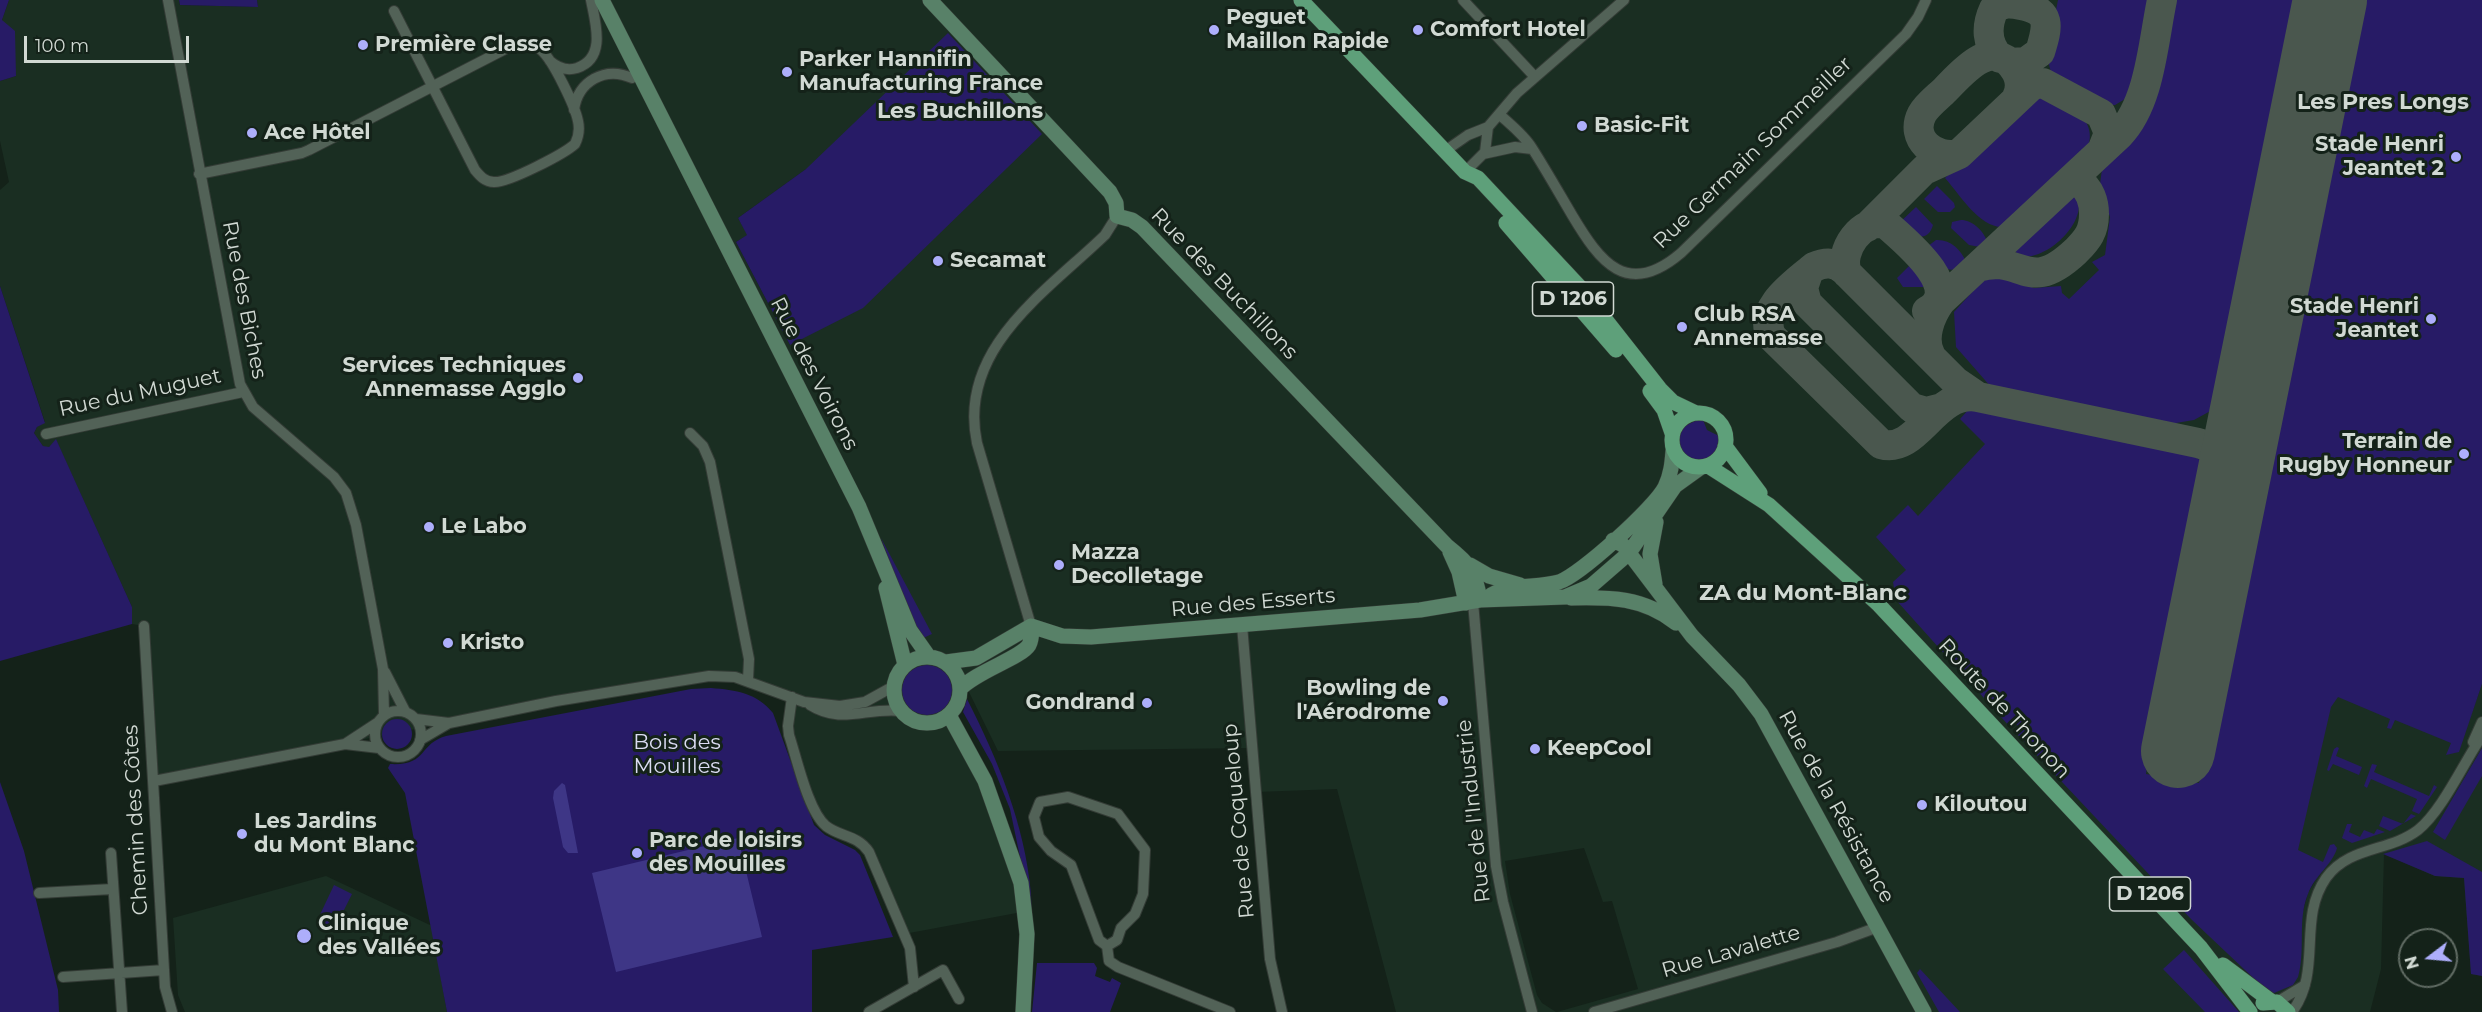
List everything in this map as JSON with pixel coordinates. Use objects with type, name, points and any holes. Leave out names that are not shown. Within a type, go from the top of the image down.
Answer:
[{"type":"main road","name":"D 1206","points":[[1300,0],[1465,171],[1478,178],[1574,281],[1660,389],[1673,402],[1696,413]]},
{"type":"main road","name":"D 1206","points":[[1465,171],[1471,185],[1547,267],[1656,397],[1668,418],[1672,434]]},
{"type":"main road","points":[[1696,413],[1707,414],[1719,422],[1725,435],[1725,446],[1720,457],[1704,467],[1684,464],[1673,451],[1672,434],[1681,420],[1696,413]]},
{"type":"main road","name":"Route de Thonon","points":[[1725,446],[1769,505],[1879,605],[2201,948],[2252,1012]]},
{"type":"main road","name":"Route de Thonon","points":[[1704,467],[1769,505]]},
{"type":"main road","name":"Route de Thonon","points":[[2201,948],[2251,988],[2278,1005]]},
{"type":"main road","points":[[2252,1012],[2261,1004],[2278,1005]]},
{"type":"street","name":"Rue des Biches","points":[[168,0],[199,174],[243,392],[262,416],[344,487],[354,517],[383,669],[380,719]]},
{"type":"street","points":[[550,61],[558,66],[572,69],[592,58],[597,41],[591,0]]},
{"type":"street","name":"Rue des Voirons","points":[[591,0],[709,215],[859,507],[910,630],[929,657]]},
{"type":"street","name":"Rue des Voirons","points":[[602,0],[681,154],[709,215]]},
{"type":"street","name":"Rue des Buchillons","points":[[930,0],[1110,192],[1116,203],[1117,216],[1132,220],[1142,227],[1447,546],[1470,565],[1497,579],[1528,587]]},
{"type":"street","points":[[1463,0],[1535,77]]},
{"type":"street","points":[[1445,150],[1468,135],[1488,127],[1535,77],[1624,0]]},
{"type":"street","name":"Rue Germain Sommeiller","points":[[1500,115],[1532,148],[1600,258],[1626,272],[1644,272],[1659,268],[1681,252],[1906,34],[1926,0]]},
{"type":"street","points":[[199,174],[302,153],[431,87],[518,43],[537,46],[550,61],[574,111],[579,135],[572,147],[507,180],[493,182],[483,179],[475,170],[431,87],[394,11]]},
{"type":"street","points":[[574,111],[579,94],[594,78],[611,73],[632,78]]},
{"type":"street","points":[[1483,154],[1488,127]]},
{"type":"street","points":[[1465,171],[1483,154],[1515,147],[1532,148]]},
{"type":"street","points":[[960,689],[975,675],[1025,650],[1031,638],[1031,626],[977,444],[974,417],[976,391],[985,362],[1004,333],[1105,235],[1117,216]]},
{"type":"street","name":"Rue du Muguet","points":[[46,434],[66,427],[243,392]]},
{"type":"street","points":[[690,434],[704,446],[710,462],[749,659],[748,680]]},
{"type":"street","name":"Rue des Esserts","points":[[1473,602],[1501,591],[1566,579],[1594,558],[1662,491],[1670,473],[1673,451]]},
{"type":"street","name":"Rue des Esserts","points":[[1031,626],[1078,638],[1420,610],[1473,602],[1553,599],[1578,593],[1600,579],[1629,553],[1681,480],[1704,467]]},
{"type":"street","points":[[1659,511],[1650,554],[1651,568],[1659,595]]},
{"type":"street","name":"Rue de la Résistance","points":[[1614,540],[1629,553],[1692,636],[1732,678],[1761,714],[1924,1012]]},
{"type":"street","name":"Rue des Buchillons","points":[[1447,546],[1473,602]]},
{"type":"street","name":"Rue des Voirons","points":[[878,553],[904,665]]},
{"type":"street","points":[[1594,558],[1600,579],[1615,598]]},
{"type":"street","points":[[1470,565],[1476,578],[1473,602]]},
{"type":"street","name":"Rue de la Résistance","points":[[1553,599],[1615,598],[1646,604],[1692,636]]},
{"type":"street","name":"Rue de l'Industrie","points":[[1473,602],[1496,866],[1503,902],[1532,1012]]},
{"type":"street","name":"Rue de Coqueloup","points":[[1242,625],[1270,959],[1282,1012]]},
{"type":"street","name":"Chemin des Côtes","points":[[144,626],[164,970],[172,1012]]},
{"type":"street","points":[[901,711],[895,699],[894,686],[897,675],[904,665],[913,659],[929,657],[946,662],[976,658],[1031,626]]},
{"type":"street","points":[[345,744],[395,710],[405,711],[416,719],[449,723],[681,679],[721,676],[748,680],[804,702],[832,716],[882,709],[901,711],[920,723],[935,722],[949,715],[959,700],[960,689],[956,674],[946,662]]},
{"type":"street","name":"Rue des Biches","points":[[383,669],[405,711]]},
{"type":"street","points":[[804,702],[840,706],[857,704],[878,698],[894,686]]},
{"type":"street","points":[[792,697],[789,735],[813,806],[828,828],[857,839],[867,849],[905,936],[912,957],[914,987]]},
{"type":"street","points":[[949,715],[985,781],[1021,883],[1026,914],[1028,966],[1023,1012]]},
{"type":"street","points":[[379,748],[375,735],[380,719]]},
{"type":"street","points":[[154,782],[345,744],[379,748],[387,754],[401,757],[413,751],[420,740],[421,731],[416,719]]},
{"type":"street","points":[[2292,1012],[2304,996],[2304,985],[2310,966],[2312,915],[2316,897],[2327,876],[2354,854],[2396,841],[2418,830],[2437,808],[2482,722]]},
{"type":"street","points":[[420,740],[449,723]]},
{"type":"street","points":[[2462,764],[2482,736]]},
{"type":"street","points":[[1107,946],[1117,940],[1124,924],[1138,909],[1143,894],[1145,850],[1118,814],[1068,797],[1042,801],[1036,806],[1034,818],[1039,837],[1051,852],[1071,865],[1099,940],[1107,946],[1109,961],[1118,968],[1230,1012]]},
{"type":"street","points":[[1007,846],[1017,932],[1018,965],[1014,1012]]},
{"type":"street","points":[[111,853],[122,1012]]},
{"type":"street","points":[[39,893],[112,889]]},
{"type":"street","name":"Rue Lavalette","points":[[1594,1012],[1837,942],[1878,927]]},
{"type":"street","points":[[63,976],[164,970]]},
{"type":"street","points":[[869,1012],[943,970],[959,999]]},
{"type":"street","points":[[2278,1005],[2304,985]]},
{"type":"shaded area","points":[[9,0],[179,0],[180,5],[258,7],[257,0],[2439,0],[2461,743],[2482,684],[2482,976],[2471,974],[2464,878],[2435,876],[2384,854],[2381,969],[2370,1012],[1557,1012],[1638,989],[1612,901],[1603,902],[1584,848],[1505,861],[1510,894],[1537,995],[1542,1003],[1556,1012],[1396,1012],[1337,789],[1256,792],[1252,748],[998,751],[968,690],[952,720],[991,797],[1022,912],[904,934],[869,852],[822,822],[789,735],[791,697],[735,677],[556,701],[154,781],[144,626],[132,624],[132,607],[56,440],[48,448],[43,446],[34,433],[37,427],[45,422],[0,286],[0,190],[9,182],[0,141],[0,81],[16,76],[2,20]],"holes":[[[806,169],[790,345],[736,242],[748,235],[738,218]],[[2297,852],[2325,864],[2308,893],[2303,911]]]},
{"type":"shaded area","points":[[562,783],[565,785],[578,853],[568,853],[563,847],[553,798],[554,791]]},
{"type":"shaded area","points":[[738,838],[762,937],[616,972],[592,873]]},
{"type":"shaded area","name":"Clinique des Vallées","points":[[326,876],[432,926],[447,1012],[185,1012],[178,995],[173,918]]},
{"type":"green space","points":[[0,0],[9,0],[2,20],[15,31],[16,76],[0,81]]},
{"type":"green space","points":[[179,0],[257,0],[258,7],[180,5]]},
{"type":"green space","points":[[2058,0],[2150,0],[2134,79],[2125,99],[2115,105],[2099,104],[2052,77],[2047,56]]},
{"type":"green space","points":[[2175,0],[2298,0],[2214,409],[2194,420],[2170,424],[1991,387],[1956,347],[1954,312],[1984,279],[1998,275],[2034,288],[2061,286],[2062,293],[2069,299],[2099,270],[2092,262],[2105,255],[2110,217],[2100,184],[2102,169],[2136,136],[2147,120],[2156,95]]},
{"type":"green space","points":[[2364,0],[2482,0],[2482,684],[2459,752],[2446,755],[2451,743],[2395,720],[2391,729],[2387,728],[2390,719],[2338,697],[2331,707],[2298,850],[2323,862],[2330,845],[2334,844],[2337,848],[2308,894],[2303,914],[2298,977],[2293,985],[2274,993],[2264,988],[2191,919],[2015,732],[2019,728],[2016,724],[2010,727],[1896,600],[1893,582],[1906,570],[1876,537],[1908,505],[1918,516],[1985,444],[1960,419],[1969,409],[2057,425],[2057,428],[2088,435],[2089,431],[2186,452],[2200,460],[2203,469],[2154,698],[2159,700],[2147,724],[2142,757],[2148,758],[2146,774],[2199,783],[2201,771],[2206,772]]},
{"type":"green space","points":[[948,33],[1042,134],[863,308],[790,345],[736,242],[747,235],[738,218],[806,169]]},
{"type":"green space","points":[[2039,95],[2059,100],[2077,111],[2088,127],[2090,137],[2088,147],[2002,227],[1994,226],[1970,209],[1945,178],[2027,97]]},
{"type":"green space","points":[[1937,186],[1954,203],[1955,207],[1950,212],[1938,212],[1924,199]]},
{"type":"green space","points":[[2074,196],[2078,199],[2079,209],[2069,231],[2049,249],[2027,257],[2017,255],[2015,249]]},
{"type":"green space","points":[[1916,207],[1933,225],[1930,231],[1922,237],[1912,234],[1898,224]]},
{"type":"green space","points":[[1961,220],[1977,226],[1987,241],[1980,247],[1969,245],[1951,228],[1952,222]]},
{"type":"green space","points":[[1936,240],[1946,241],[1954,246],[1966,262],[1950,270],[1941,266],[1926,253],[1928,246]]},
{"type":"green space","points":[[1912,263],[1927,283],[1923,287],[1903,287],[1897,278]]},
{"type":"green space","points":[[0,286],[45,423],[37,427],[34,433],[43,446],[49,447],[56,439],[132,607],[132,624],[0,661]]},
{"type":"green space","points":[[1697,420],[1703,420],[1707,430],[1719,436],[1714,453],[1703,461],[1689,459],[1678,446],[1681,428]]},
{"type":"green space","points":[[881,538],[932,634],[921,639],[913,626]]},
{"type":"green space","points":[[922,665],[932,665],[945,672],[952,685],[952,695],[945,708],[932,715],[922,715],[913,711],[906,704],[902,695],[902,685],[906,676],[913,669]]},
{"type":"green space","name":"Parc de loisirs des Mouilles","points":[[691,689],[729,690],[753,697],[773,713],[814,825],[825,835],[855,850],[860,855],[893,937],[812,950],[812,1012],[447,1012],[405,793],[388,768],[390,764],[411,762],[431,744],[446,736]]},
{"type":"green space","points":[[967,699],[999,769],[1023,843],[1031,894],[1033,963],[1024,876],[1010,809],[992,764],[963,712]]},
{"type":"green space","points":[[397,719],[408,723],[412,734],[408,745],[397,749],[386,745],[382,734],[386,723]]},
{"type":"green space","points":[[2339,748],[2336,756],[2362,767],[2359,775],[2333,764],[2329,771],[2327,770],[2334,749]]},
{"type":"green space","points":[[2482,748],[2482,776],[2445,840],[2433,832]]},
{"type":"green space","points":[[2372,764],[2377,765],[2374,772],[2429,796],[2434,785],[2437,787],[2419,814],[2412,811],[2417,799],[2371,779],[2367,788],[2364,786]]},
{"type":"green space","points":[[0,782],[24,851],[58,990],[59,1012],[0,1012]]},
{"type":"green space","points":[[2411,814],[2416,816],[2404,823]]},
{"type":"green space","points":[[2383,816],[2402,824],[2390,831],[2379,826]]},
{"type":"green space","points":[[2347,824],[2352,824],[2349,832],[2360,837],[2364,830],[2374,834],[2377,829],[2385,832],[2352,843],[2342,838]]},
{"type":"green space","points":[[2427,841],[2482,872],[2482,976],[2471,974],[2464,878],[2435,876],[2383,854]]},
{"type":"green space","points":[[334,885],[352,894],[334,930],[317,921]]},
{"type":"green space","points":[[2184,950],[2239,1012],[2205,1012],[2163,969]]},
{"type":"green space","points":[[1037,963],[1094,963],[1097,968],[1095,976],[1110,982],[1112,978],[1121,983],[1110,1012],[1032,1012]]},
{"type":"green space","points":[[1920,969],[1960,1012],[1939,1012],[1917,973]]},
{"type":"taxiway","points":[[1931,356],[1927,342],[1928,328],[1941,301],[2119,135],[2129,122],[2138,106],[2149,72],[2162,0]]},
{"type":"taxiway","points":[[2000,58],[1992,47],[1989,35],[1994,9],[2010,4],[2038,11],[2043,16],[2046,27],[2040,52],[2026,62],[2010,63],[2023,71]]},
{"type":"taxiway","points":[[1959,154],[1941,154],[1933,151],[1922,139],[1919,123],[1922,114],[1930,104],[1977,61],[1995,56],[2004,59],[2015,70],[2020,85],[2017,97]]},
{"type":"taxiway","points":[[1867,227],[1924,170],[1959,154],[2032,85],[2043,83],[2101,114],[2109,133],[2102,151]]},
{"type":"taxiway","points":[[1978,267],[1993,264],[2005,265],[2035,273],[2046,271],[2060,264],[2076,251],[2087,239],[2091,230],[2094,209],[2091,196],[2086,188],[2079,182],[2069,182]]},
{"type":"taxiway","points":[[1847,273],[1846,255],[1854,238],[1869,226],[1877,223],[1886,224],[1918,253],[1936,279],[1940,291],[1937,302],[1927,311]]},
{"type":"taxiway","points":[[1978,397],[1956,382],[1837,265],[1822,264],[1814,267],[1788,289],[1773,307],[1769,316],[1768,327],[1772,337],[1881,444],[1894,445],[1906,440],[1950,403],[1963,397],[1978,397],[2198,443],[2213,449],[2223,460],[2229,473],[2231,489]]},
{"type":"taxiway","points":[[1808,273],[1803,288],[1807,303],[1912,408],[1926,412],[1942,408]]},
{"type":"runway","points":[[2178,751],[2330,0]]},
{"type":"place","name":"Peguet Maillon Rapide","points":[[1214,30]]},
{"type":"place","name":"Comfort Hotel","points":[[1418,30]]},
{"type":"place","name":"Première Classe","points":[[363,45]]},
{"type":"place","name":"Parker Hannifin Manufacturing France","points":[[787,72]]},
{"type":"place","name":"Basic-Fit","points":[[1582,126]]},
{"type":"place","name":"Ace Hôtel","points":[[252,133]]},
{"type":"place","name":"Stade Henri Jeantet 2","points":[[2456,157]]},
{"type":"place","name":"Secamat","points":[[938,261]]},
{"type":"place","name":"Stade Henri Jeantet","points":[[2431,319]]},
{"type":"place","name":"Club RSA Annemasse","points":[[1682,327]]},
{"type":"place","name":"Services Techniques Annemasse Agglo","points":[[578,378]]},
{"type":"place","name":"Terrain de Rugby Honneur","points":[[2464,454]]},
{"type":"place","name":"Le Labo","points":[[429,527]]},
{"type":"place","name":"Mazza Decolletage","points":[[1059,565]]},
{"type":"place","name":"Kristo","points":[[448,643]]},
{"type":"place","name":"Bowling de l'Aérodrome","points":[[1443,701]]},
{"type":"place","name":"Gondrand","points":[[1147,703]]},
{"type":"place","name":"KeepCool","points":[[1535,749]]},
{"type":"place","name":"Kiloutou","points":[[1922,805]]},
{"type":"place","name":"Les Jardins du Mont Blanc","points":[[242,834]]},
{"type":"place","name":"Parc de loisirs des Mouilles","points":[[637,853]]},
{"type":"place","name":"Clinique des Vallées","points":[[304,936]]},
{"type":"district","name":"Les Pres Longs","points":[[2383,103]]},
{"type":"district","name":"Les Buchillons","points":[[960,112]]},
{"type":"district","name":"ZA du Mont-Blanc","points":[[1803,594]]},
{"type":"park label","name":"Bois des Mouilles","points":[[677,755]]}]
